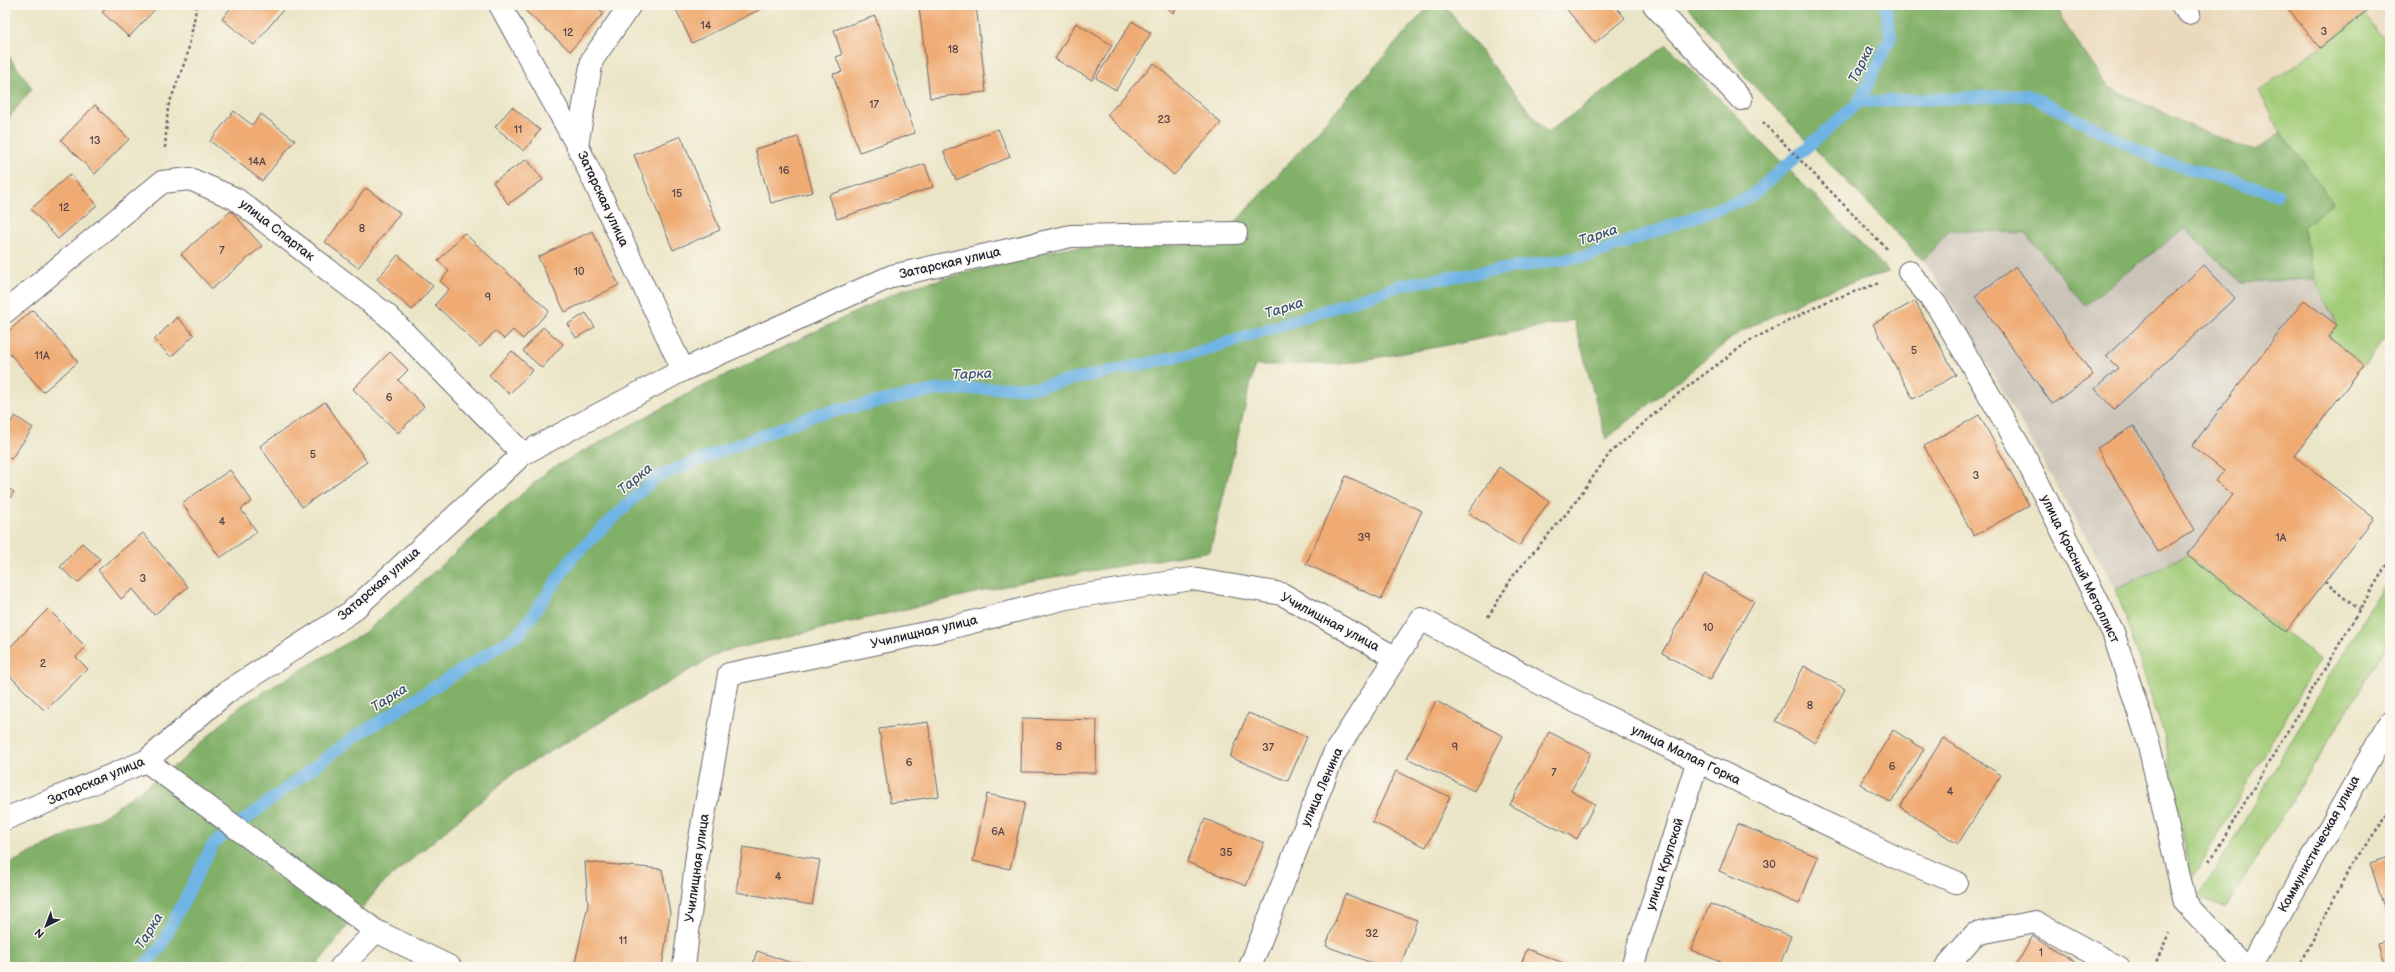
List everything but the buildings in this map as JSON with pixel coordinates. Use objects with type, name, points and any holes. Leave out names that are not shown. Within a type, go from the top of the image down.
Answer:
[{"type":"street","points":[[500,5],[577,145]]},
{"type":"street","name":"Затарская улица","points":[[630,5],[592,60],[577,145],[683,370]]},
{"type":"street","points":[[1654,5],[1741,99]]},
{"type":"street","name":"улица Спартак","points":[[162,182],[190,179],[236,199],[388,316],[523,454]]},
{"type":"street","points":[[5,312],[162,182]]},
{"type":"street","name":"Затарская улица","points":[[5,819],[146,761],[227,692],[351,612],[523,454],[683,370],[892,276],[1071,236],[1236,233]]},
{"type":"street","name":"улица Красный Металлист","points":[[1909,272],[1938,307],[2022,451],[2113,632],[2148,741],[2185,902]]},
{"type":"street","name":"Училищная улица","points":[[684,967],[697,855],[729,674],[946,628],[1066,598],[1192,579],[1282,594],[1396,658]]},
{"type":"street","name":"улица Малая Горка","points":[[1421,619],[1558,693],[1895,857],[1956,882]]},
{"type":"street","name":"улица Ленина","points":[[1250,967],[1334,754],[1421,619]]},
{"type":"street","name":"Коммунистическая улица","points":[[2250,967],[2390,722]]},
{"type":"street","name":"улица Крупской","points":[[1632,967],[1698,760]]},
{"type":"street","points":[[146,761],[345,910],[376,931],[450,967]]},
{"type":"street","points":[[2185,902],[2246,967]]},
{"type":"street","points":[[1946,967],[1975,934],[2035,922],[2118,967]]},
{"type":"street","points":[[341,967],[376,931]]},
{"type":"path","points":[[162,182],[168,107],[187,56],[197,5]]},
{"type":"path","points":[[1470,646],[1513,576],[1570,508],[1610,453],[1671,399],[1748,341],[1828,301],[1909,272],[1741,99]]},
{"type":"path","points":[[2185,902],[2390,559]]},
{"type":"path","points":[[2325,582],[2360,610]]},
{"type":"path","points":[[2299,967],[2351,865],[2390,812]]},
{"type":"shaded area","points":[[2059,5],[2390,5],[2390,45],[2363,14],[2320,48],[2259,91],[2281,133],[2256,151],[2204,132],[2108,87],[2062,20]]},
{"type":"shaded area","points":[[2185,228],[2241,282],[2315,279],[2337,325],[2216,481],[2233,495],[2187,555],[2116,589],[1958,313],[1923,260],[1950,230],[2025,233],[2085,305]]},
{"type":"green space","points":[[1430,5],[1444,5],[1547,133],[1667,45],[1889,272],[1813,295],[1737,334],[1606,439],[1574,320],[1465,342],[1341,364],[1255,365],[1210,551],[1018,583],[721,652],[515,772],[379,887],[315,967],[5,967],[5,866],[104,816],[180,762],[242,705],[367,631],[549,470],[693,391],[903,289],[1064,248],[1216,244]]},
{"type":"green space","points":[[1687,5],[2059,5],[2062,20],[2108,87],[2204,132],[2255,151],[2281,133],[2333,202],[2303,227],[2315,279],[2241,282],[2185,228],[2085,305],[2025,233],[1950,230],[1923,260],[1750,82]]},
{"type":"green space","points":[[2363,14],[2390,45],[2390,333],[2364,365],[2328,337],[2337,325],[2315,279],[2303,227],[2333,202],[2281,133],[2259,91],[2320,48]]},
{"type":"green space","points":[[5,51],[32,88],[5,123]]},
{"type":"green space","points":[[2187,555],[2320,659],[2191,880],[2165,738],[2116,589]]},
{"type":"green space","points":[[2390,575],[2390,641],[2226,908],[2199,897]]},
{"type":"waterway","name":"Тарка","points":[[143,967],[160,948],[213,844],[347,742],[520,633],[573,557],[656,477],[814,415],[936,390],[1038,387],[1199,352],[1405,284],[1588,256],[1750,197],[1859,102],[1891,37],[1885,5]]},
{"type":"waterway","points":[[1859,102],[2029,95],[2159,160],[2277,194]]}]
